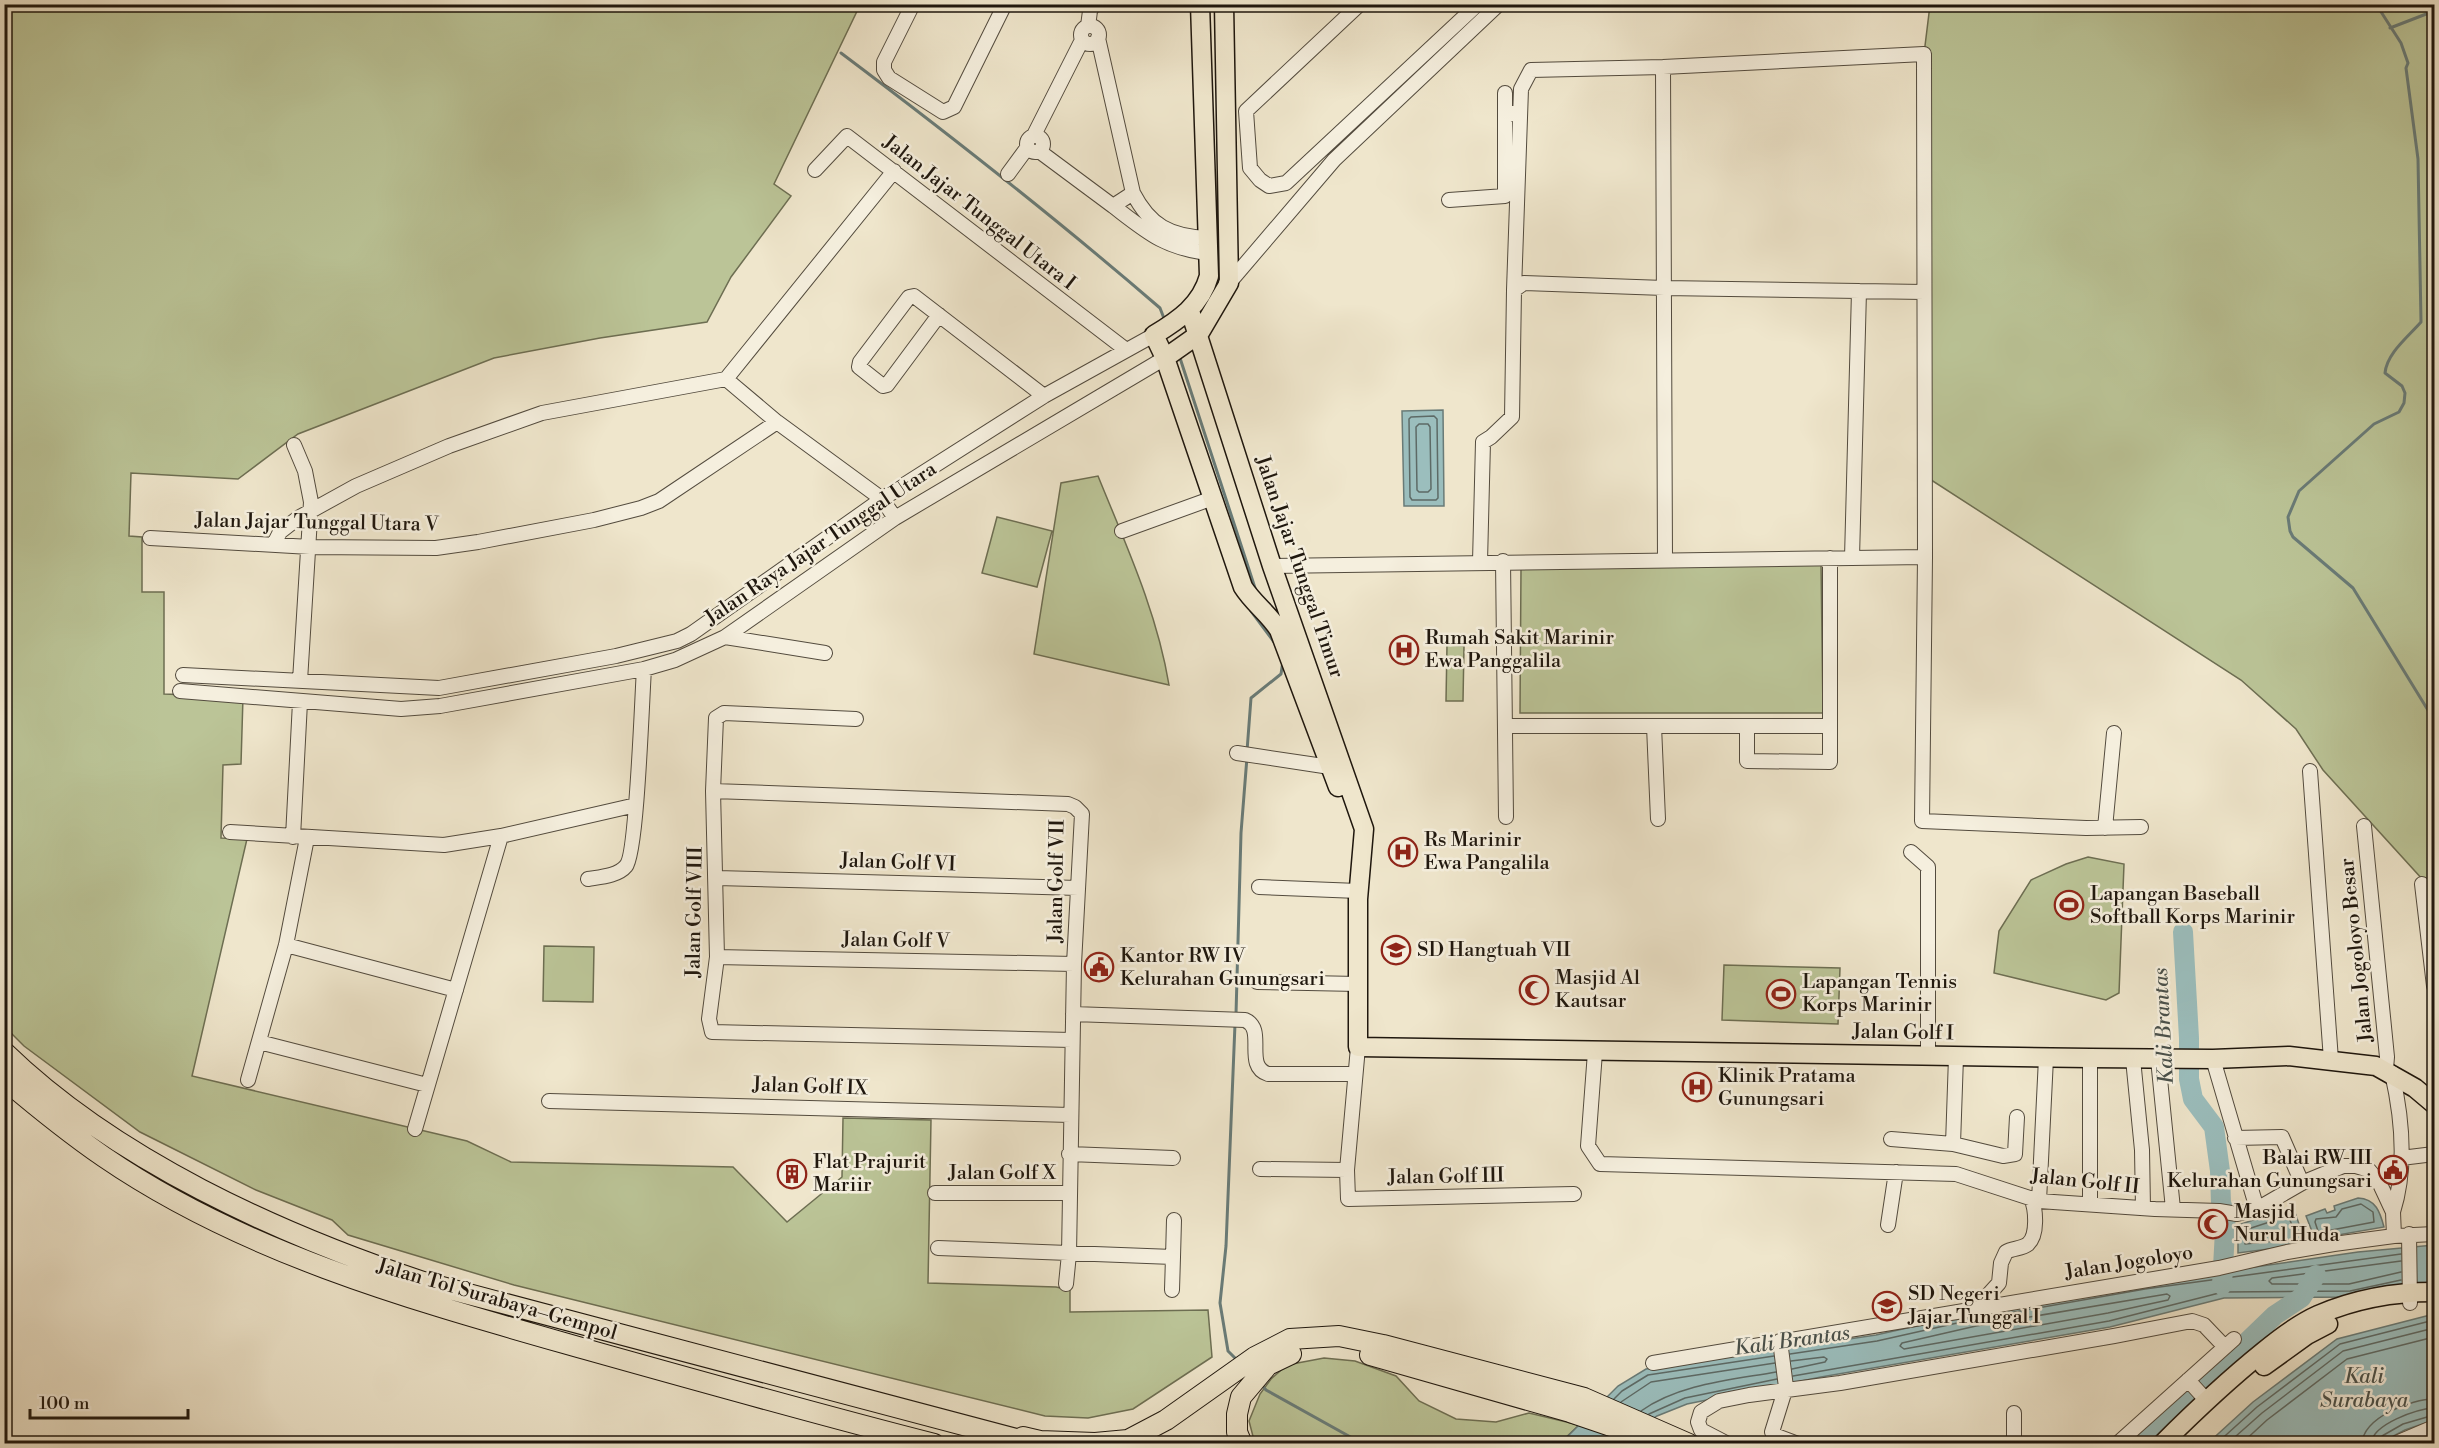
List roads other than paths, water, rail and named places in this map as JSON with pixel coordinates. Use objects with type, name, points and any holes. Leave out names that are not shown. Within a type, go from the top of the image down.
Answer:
[{"type":"highway","name":"Jalan Tol Surabaya–Gempol","points":[[4,1052],[44,1087],[118,1141],[234,1206],[323,1247],[423,1282],[1035,1443]]},
{"type":"highway","name":"Jalan Tol Surabaya–Gempol","points":[[4,1079],[62,1127],[106,1159],[213,1220],[324,1268],[392,1292],[478,1318],[934,1443]]},
{"type":"highway","points":[[932,1417],[1040,1441],[1095,1443],[1128,1440],[1166,1420],[1233,1374],[1262,1361],[1290,1339],[1338,1336],[1383,1345],[1683,1440]]},
{"type":"highway","points":[[1242,1443],[1236,1432],[1241,1397],[1262,1361]]},
{"type":"highway","points":[[1577,1405],[1617,1428],[1650,1443]]},
{"type":"highway","points":[[888,1432],[922,1443]]},
{"type":"main road","points":[[1188,313],[1206,285],[1209,276],[1206,246],[1200,4]]},
{"type":"main road","points":[[1197,336],[1229,283],[1224,4]]},
{"type":"main road","name":"Jalan Jajar Tunggal Timur","points":[[1188,313],[1336,766]]},
{"type":"main road","name":"Jalan Raya Jajar Tunggal Utara","points":[[1157,333],[1188,313]]},
{"type":"main road","name":"Jalan Jajar Tunggal Timur","points":[[1157,333],[1243,587],[1256,604],[1273,620],[1279,630],[1364,829],[1358,891],[1358,1047]]},
{"type":"main road","name":"Jalan Raya Jajar Tunggal Utara","points":[[1167,357],[1197,336]]},
{"type":"main road","name":"Jalan Golf I","points":[[1358,1047],[2133,1059],[2331,1057],[2371,1064],[2389,1071],[2434,1104]]},
{"type":"main road","points":[[2162,1443],[2225,1382],[2283,1336],[2316,1316],[2367,1299],[2434,1292]]},
{"type":"main road","points":[[2178,1443],[2232,1390],[2307,1335],[2350,1315],[2391,1305],[2410,1294],[2434,1301]]},
{"type":"street","points":[[913,4],[884,62],[884,70],[889,78],[943,112],[954,107],[1005,4]]},
{"type":"street","points":[[1088,26],[1090,11],[1094,4]]},
{"type":"street","points":[[1360,4],[1246,111],[1252,172],[1269,186],[1286,183],[1478,4]]},
{"type":"street","points":[[1206,285],[1229,283],[1335,160],[1499,4]]},
{"type":"street","points":[[1008,174],[1033,145],[1082,40],[1083,29],[1088,26],[1095,27],[1098,31],[1133,193],[1142,211],[1159,225],[1206,246]]},
{"type":"street","points":[[1082,40],[1090,44],[1098,38]]},
{"type":"street","points":[[1480,562],[1483,442],[1512,417],[1521,89],[1531,70],[1663,67],[1924,54],[1922,821],[2105,828],[2141,826]]},
{"type":"street","points":[[1663,67],[1665,560]]},
{"type":"street","points":[[1449,200],[1505,196],[1506,93]]},
{"type":"street","points":[[1505,117],[1520,110]]},
{"type":"street","name":"Jalan Jajar Tunggal Utara I","points":[[815,170],[847,136],[1125,349]]},
{"type":"street","points":[[1033,145],[1160,241],[1182,250],[1206,246]]},
{"type":"street","points":[[274,544],[280,532],[298,518],[356,486],[449,446],[542,413],[726,380],[894,171]]},
{"type":"street","points":[[1113,206],[1133,193]]},
{"type":"street","points":[[1514,290],[1524,282],[1664,288],[1924,292]]},
{"type":"street","points":[[1852,558],[1859,291]]},
{"type":"street","points":[[939,315],[887,385],[883,386],[859,367],[860,362],[909,297],[914,296],[939,315],[1044,396]]},
{"type":"street","name":"Jalan Raya Jajar Tunggal Utara","points":[[183,675],[439,688],[616,656],[677,641],[691,634],[882,499],[1044,396],[1157,333]]},
{"type":"street","name":"Jalan Raya Jajar Tunggal Utara","points":[[180,691],[401,709],[440,706],[644,669],[675,660],[725,637],[895,518],[1167,357]]},
{"type":"street","points":[[726,380],[777,422],[882,499],[895,518]]},
{"type":"street","name":"Jalan Jajar Tunggal Utara V","points":[[150,538],[310,547],[435,548],[478,542],[594,520],[641,508],[658,501],[777,422]]},
{"type":"street","points":[[294,444],[305,471],[311,511],[300,681]]},
{"type":"street","points":[[1122,531],[1213,498]]},
{"type":"street","points":[[1272,566],[1503,561],[1924,557]]},
{"type":"street","points":[[1746,726],[1747,761],[1830,762],[1830,558]]},
{"type":"street","points":[[1503,561],[1506,817]]},
{"type":"street","points":[[725,637],[825,653]]},
{"type":"street","points":[[588,879],[613,874],[626,867],[630,855],[636,805],[644,669]]},
{"type":"street","points":[[439,688],[440,706]]},
{"type":"street","points":[[293,837],[300,702]]},
{"type":"street","name":"Jalan Golf VIII","points":[[856,720],[718,715],[716,718],[713,791],[717,878],[717,957],[709,1019],[710,1029],[715,1034],[1072,1040]]},
{"type":"street","points":[[1505,726],[1830,726]]},
{"type":"street","points":[[1654,726],[1658,819]]},
{"type":"street","points":[[2105,828],[2114,733]]},
{"type":"street","points":[[1237,753],[1336,766]]},
{"type":"street","points":[[2310,771],[2331,1057]]},
{"type":"street","name":"Jalan Golf VII","points":[[713,791],[1068,804],[1082,814],[1074,964],[1069,1254],[1066,1284]]},
{"type":"street","points":[[230,832],[444,845],[501,836],[636,805]]},
{"type":"street","name":"Jalan Jogoloyo Besar","points":[[2364,826],[2387,1057],[2398,1101],[2401,1158],[2399,1191],[2393,1212]]},
{"type":"street","points":[[415,1129],[501,836]]},
{"type":"street","points":[[248,1080],[286,945],[307,838]]},
{"type":"street","points":[[1911,852],[1928,867],[1928,1056]]},
{"type":"street","name":"Jalan Golf VI","points":[[717,878],[1078,888]]},
{"type":"street","points":[[2422,884],[2434,982]]},
{"type":"street","points":[[1259,887],[1358,891]]},
{"type":"street","points":[[286,945],[456,990]]},
{"type":"street","name":"Jalan Golf V","points":[[717,957],[1074,964]]},
{"type":"street","points":[[1257,982],[1358,984]]},
{"type":"street","points":[[1073,1014],[1245,1020],[1250,1022],[1254,1028],[1256,1065],[1261,1072],[1268,1074],[1354,1074]]},
{"type":"street","points":[[259,1042],[428,1085]]},
{"type":"street","name":"Jalan Golf III","points":[[1358,1047],[1347,1170],[1348,1199],[1574,1194]]},
{"type":"street","name":"Jalan Golf II","points":[[1594,1052],[1588,1146],[1600,1164],[1956,1174],[2035,1200],[2242,1214],[2257,1209],[2302,1183],[2343,1166],[2362,1167],[2374,1175],[2379,1182],[2393,1212],[2394,1236]]},
{"type":"street","points":[[1953,1144],[1956,1057]]},
{"type":"street","points":[[1989,1294],[2000,1284],[2001,1263],[2006,1252],[2024,1246],[2031,1240],[2036,1208],[2046,1058]]},
{"type":"street","points":[[2090,1058],[2090,1204]]},
{"type":"street","points":[[2133,1059],[2142,1150],[2143,1208]]},
{"type":"street","points":[[2158,1059],[2172,1209]]},
{"type":"street","points":[[2213,1059],[2257,1209]]},
{"type":"street","name":"Jalan Golf IX","points":[[549,1101],[1070,1115]]},
{"type":"street","points":[[1892,1139],[1953,1144],[2003,1156],[2015,1154],[2017,1117]]},
{"type":"street","points":[[2235,1138],[2282,1137],[2302,1183]]},
{"type":"street","points":[[1069,1154],[1173,1158]]},
{"type":"street","points":[[2401,1158],[2434,1154]]},
{"type":"street","points":[[1260,1169],[1347,1170]]},
{"type":"street","points":[[1888,1225],[1896,1172]]},
{"type":"street","name":"Jalan Golf X","points":[[935,1193],[1069,1193]]},
{"type":"street","points":[[1172,1290],[1174,1220]]},
{"type":"street","name":"Jalan Jogoloyo","points":[[1653,1363],[1781,1344],[2223,1267],[2287,1252],[2394,1236],[2409,1239],[2434,1234]]},
{"type":"street","points":[[2409,1239],[2410,1294]]},
{"type":"street","points":[[938,1248],[1173,1257]]},
{"type":"street","points":[[1728,1443],[1701,1430],[1698,1422],[1701,1412],[1719,1401],[2091,1340],[2192,1321],[2204,1325],[2229,1343],[2189,1382],[2117,1443]]},
{"type":"street","points":[[1781,1344],[1786,1389],[1772,1432],[1774,1436],[1798,1443]]},
{"type":"street","points":[[2189,1382],[2206,1400]]},
{"type":"street","points":[[2014,1413],[2014,1443]]},
{"type":"street","points":[[2394,1443],[2415,1439],[2434,1428]]},
{"type":"water","points":[[1443,410],[1444,506],[1404,506],[1402,411]]},
{"type":"water","points":[[2358,1198],[2369,1201],[2376,1207],[2384,1227],[2315,1239],[2306,1216],[2325,1209],[2327,1213],[2335,1210],[2334,1206]]},
{"type":"water","points":[[2293,1207],[2306,1244],[2238,1253],[2238,1225]]},
{"type":"water","points":[[2434,1245],[2434,1285],[2350,1297],[2224,1298],[2110,1327],[1821,1377],[1687,1404],[1657,1416],[1617,1443],[1560,1444],[1618,1386],[1646,1369],[1876,1335],[1974,1313],[2144,1283],[2358,1252]]},
{"type":"water","name":"Kali Surabaya","points":[[2434,1314],[2434,1420],[2405,1430],[2380,1443],[2207,1444],[2253,1402],[2337,1339]]},
{"type":"waterway","points":[[2376,4],[2401,43],[2408,63],[2406,68],[2418,159],[2421,322],[2399,346],[2390,359],[2385,373],[2402,386],[2405,393],[2404,403],[2399,412],[2374,424],[2299,491],[2288,517],[2293,537],[2353,588],[2434,720]]},
{"type":"waterway","points":[[2390,28],[2434,11]]},
{"type":"waterway","points":[[841,53],[963,146],[1082,242],[1160,308],[1165,321]]},
{"type":"waterway","points":[[1179,355],[1256,591]]},
{"type":"waterway","points":[[1251,611],[1274,642]]},
{"type":"waterway","points":[[1247,751],[1251,698],[1281,674],[1283,661]]},
{"type":"waterway","points":[[1236,1014],[1241,833],[1247,757]]},
{"type":"waterway","name":"Kali Brantas","points":[[2183,932],[2189,1079],[2193,1099],[2214,1127],[2220,1171],[2221,1204],[2226,1213],[2222,1285]]},
{"type":"waterway","points":[[1235,1024],[1226,1246],[1220,1303],[1228,1351],[1237,1360]]},
{"type":"waterway","points":[[2141,1444],[2275,1315],[2301,1298],[2316,1275]]},
{"type":"waterway","points":[[1261,1384],[1266,1390],[1363,1444]]},
{"type":"place","name":"Rumah Sakit Marinir Ewa Panggalila","points":[[1404,650]]},
{"type":"place","name":"Rs Marinir Ewa Pangalila","points":[[1403,852]]},
{"type":"place","name":"Lapangan Baseball Softball Korps Marinir","points":[[2069,905]]},
{"type":"place","name":"SD Hangtuah VII","points":[[1396,950]]},
{"type":"place","name":"Kantor RW IV Kelurahan Gunungsari","points":[[1099,967]]},
{"type":"place","name":"Masjid Al Kautsar","points":[[1534,990]]},
{"type":"place","name":"Lapangan Tennis Korps Marinir","points":[[1781,994]]},
{"type":"place","name":"Klinik Pratama Gunungsari","points":[[1697,1087]]},
{"type":"place","name":"Balai RW III Kelurahan Gunungsari","points":[[2393,1170]]},
{"type":"place","name":"Flat Prajurit Mariir","points":[[792,1174]]},
{"type":"place","name":"Masjid Nurul Huda","points":[[2213,1224]]},
{"type":"place","name":"SD Negeri Jajar Tunggal I","points":[[1887,1306]]}]
